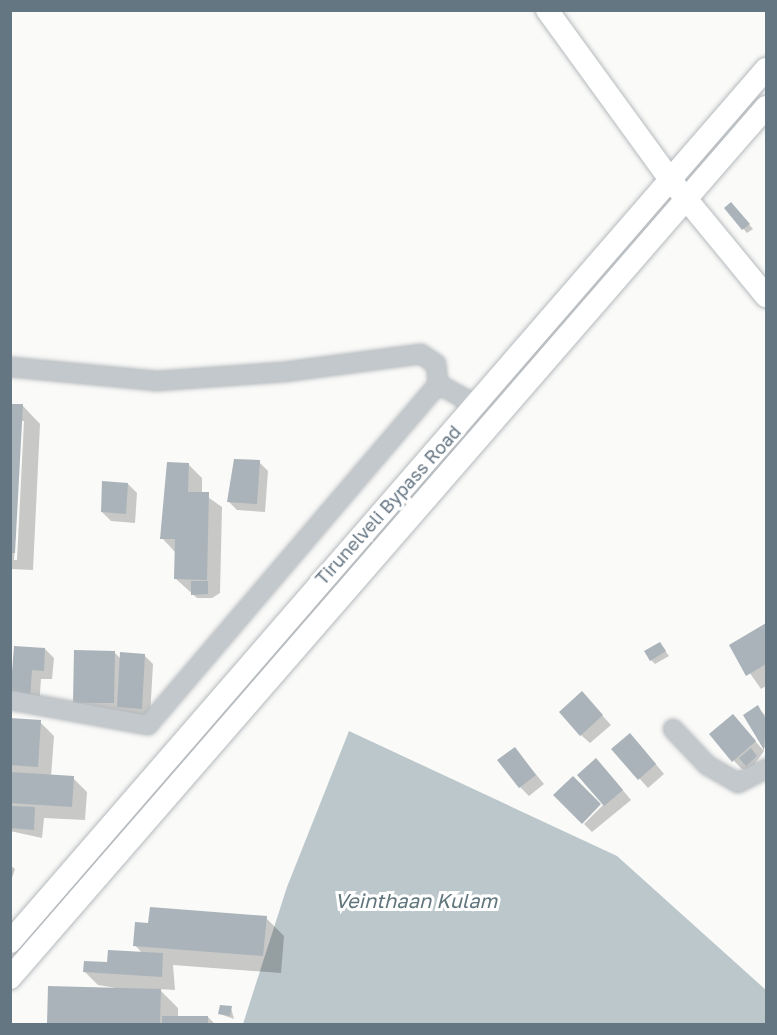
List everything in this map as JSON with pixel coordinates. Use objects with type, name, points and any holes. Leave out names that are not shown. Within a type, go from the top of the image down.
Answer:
[{"type":"main road","points":[[547,10],[669,178],[766,296]]},
{"type":"main road","name":"Tirunelveli Bypass Road","points":[[10,942],[476,405],[669,178],[766,69]]},
{"type":"main road","name":"Tirunelveli Bypass Road","points":[[10,978],[328,608],[766,107]]},
{"type":"street","points":[[10,367],[158,381],[284,372],[421,354],[436,364],[438,384],[148,725],[10,700]]},
{"type":"street","points":[[438,384],[476,405]]},
{"type":"street","points":[[673,729],[707,765],[738,783],[766,769]]},
{"type":"water","name":"Veinthaan Kulam","points":[[349,731],[617,856],[766,990],[766,1024],[243,1024],[287,887]]},
{"type":"building","points":[[731,202],[750,224],[742,230],[724,208]]},
{"type":"building","points":[[10,404],[23,404],[15,553],[10,553]]},
{"type":"building","points":[[234,459],[260,460],[257,504],[227,502]]},
{"type":"building","points":[[167,462],[189,463],[188,492],[209,492],[207,580],[174,579],[175,539],[160,539]]},
{"type":"building","points":[[102,481],[128,483],[126,514],[101,512]]},
{"type":"building","points":[[191,581],[208,581],[208,594],[191,595]]},
{"type":"building","points":[[766,623],[766,664],[746,676],[729,645]]},
{"type":"building","points":[[660,642],[666,651],[650,661],[644,651]]},
{"type":"building","points":[[14,646],[45,648],[44,671],[32,670],[30,699],[10,697]]},
{"type":"building","points":[[74,650],[115,651],[114,703],[73,703]]},
{"type":"building","points":[[120,652],[145,654],[142,709],[117,707]]},
{"type":"building","points":[[582,691],[603,715],[580,736],[559,712]]},
{"type":"building","points":[[758,705],[766,720],[764,750],[743,715]]},
{"type":"building","points":[[733,714],[756,741],[732,762],[709,734]]},
{"type":"building","points":[[10,718],[41,720],[38,767],[10,765]]},
{"type":"building","points":[[630,733],[656,764],[638,780],[611,749]]},
{"type":"building","points":[[515,747],[536,775],[519,788],[497,760]]},
{"type":"building","points":[[751,748],[757,756],[746,766],[739,758]]},
{"type":"building","points":[[596,758],[623,790],[604,806],[577,775]]},
{"type":"building","points":[[10,772],[74,776],[72,807],[10,803]]},
{"type":"building","points":[[573,776],[601,804],[582,824],[553,795]]},
{"type":"building","points":[[10,806],[35,807],[34,830],[10,828]]},
{"type":"building","points":[[150,907],[267,916],[263,956],[133,946],[135,922],[148,923]]},
{"type":"building","points":[[108,950],[163,953],[162,977],[83,972],[84,961],[107,962]]},
{"type":"building","points":[[48,986],[161,989],[160,1024],[47,1024]]},
{"type":"building","points":[[220,1005],[232,1006],[230,1016],[218,1014]]},
{"type":"building","points":[[162,1016],[208,1016],[208,1024],[162,1024]]}]
